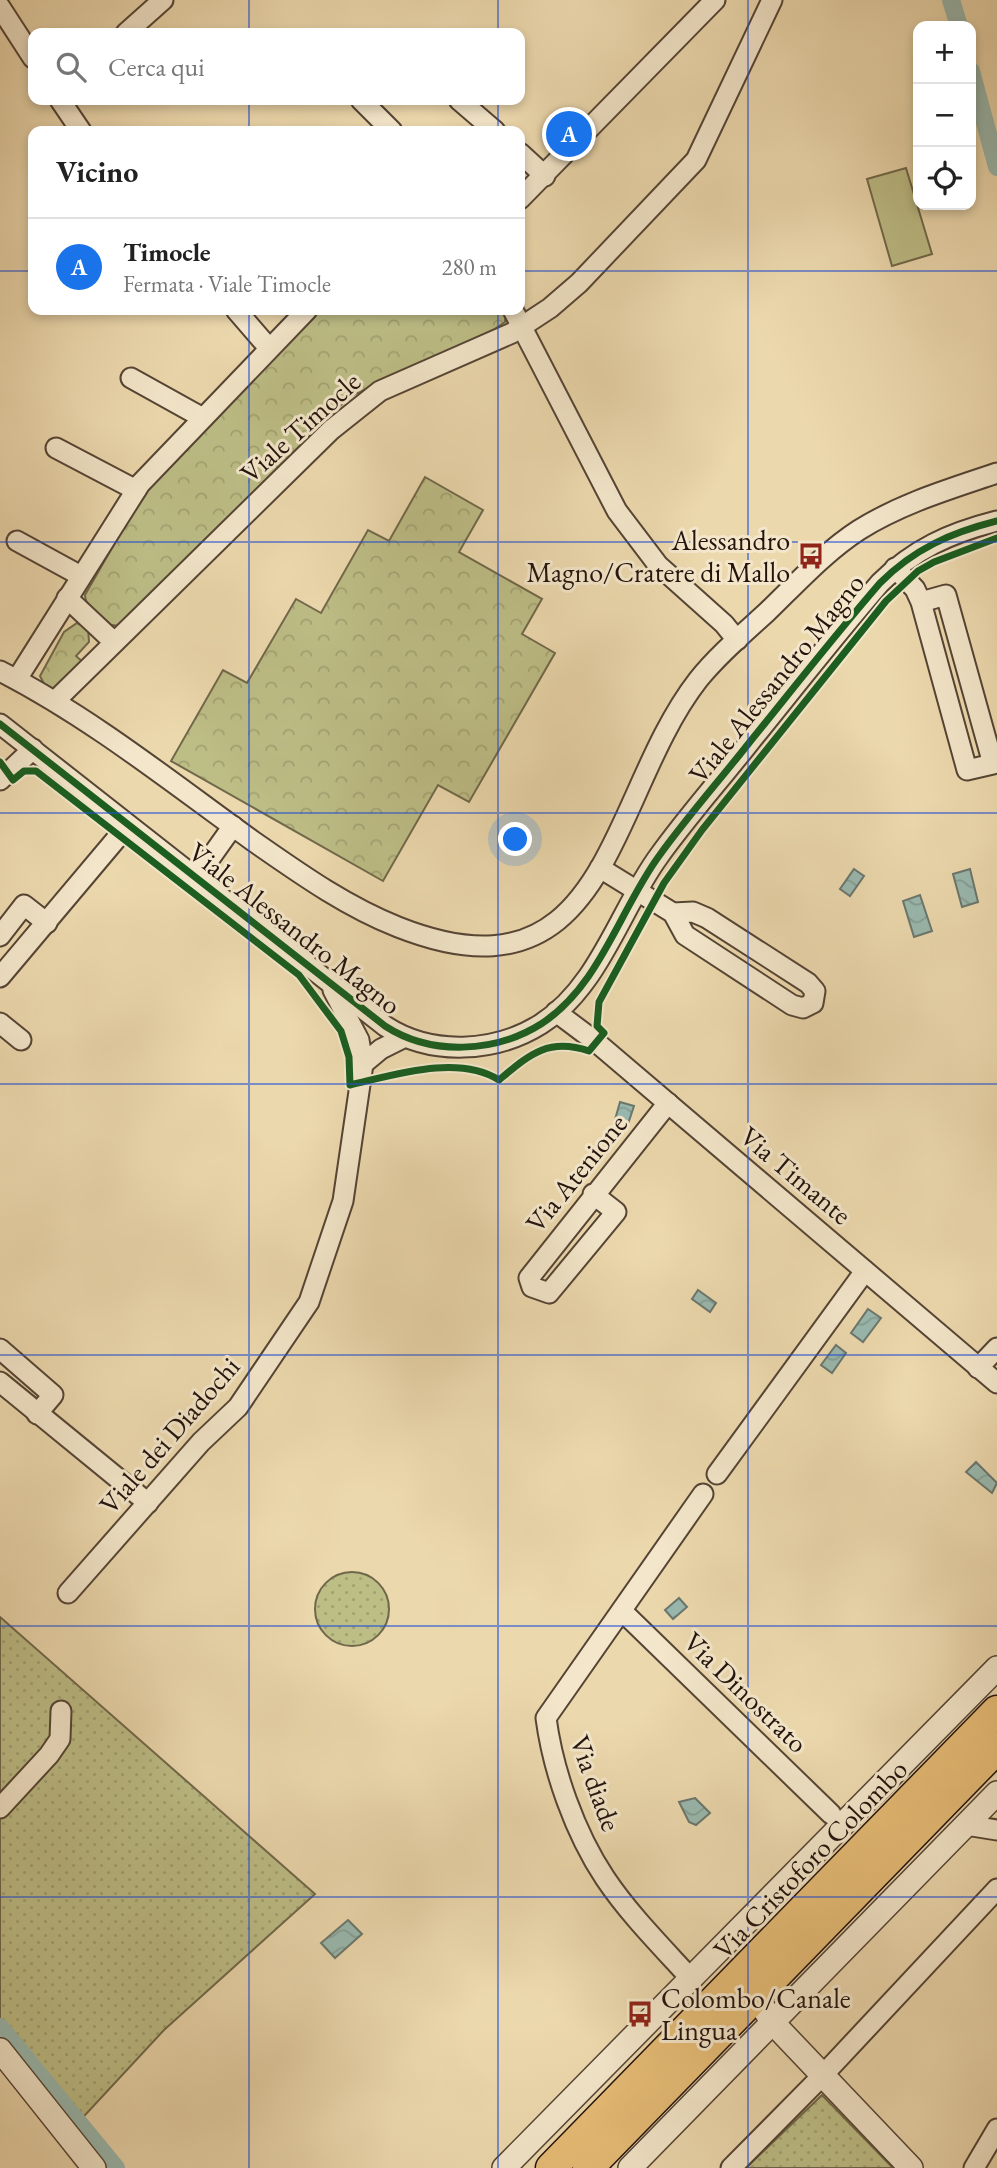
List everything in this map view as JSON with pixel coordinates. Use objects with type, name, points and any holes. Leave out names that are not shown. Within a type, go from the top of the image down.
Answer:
[{"type":"main road","name":"Via Cristoforo Colombo","points":[[588,2168],[745,1987],[997,1711]]},
{"type":"main road","name":"Via Cristoforo Colombo","points":[[551,2168],[593,2125],[745,1987],[997,1748]]},
{"type":"street","points":[[132,28],[163,0]]},
{"type":"street","name":"Viale Timocle","points":[[525,314],[579,284],[693,165],[714,127],[772,0]]},
{"type":"street","points":[[525,195],[712,1]]},
{"type":"street","points":[[0,7],[28,50]]},
{"type":"street","points":[[63,105],[78,126]]},
{"type":"street","points":[[368,105],[387,126]]},
{"type":"street","points":[[465,105],[489,126]]},
{"type":"street","points":[[525,158],[545,176]]},
{"type":"street","points":[[240,315],[268,347]]},
{"type":"street","points":[[9,675],[67,598],[136,490],[268,347],[302,315]]},
{"type":"street","points":[[516,319],[617,511],[658,565],[724,624],[737,640]]},
{"type":"street","name":"Viale Timocle","points":[[55,701],[331,430],[380,391],[516,319]]},
{"type":"street","points":[[131,378],[203,418]]},
{"type":"street","points":[[55,448],[136,490]]},
{"type":"street","name":"Viale Alessandro Magno","points":[[9,675],[55,701],[233,826],[356,908],[403,929],[456,942],[509,943],[540,934],[568,913],[600,868],[679,708],[702,675],[737,640],[831,551],[860,530],[922,498],[997,473]]},
{"type":"street","name":"Viale Alessandro Magno","points":[[0,724],[385,1026],[405,1037],[451,1047],[484,1046],[526,1032],[556,1012],[589,975],[667,846],[849,619],[895,568],[943,537],[997,521]]},
{"type":"street","points":[[17,541],[81,576]]},
{"type":"street","points":[[895,568],[915,589],[921,602],[967,770],[992,764],[946,595],[921,602]]},
{"type":"street","points":[[67,598],[114,642]]},
{"type":"street","points":[[0,780],[33,748]]},
{"type":"street","points":[[0,977],[128,825]]},
{"type":"street","points":[[196,878],[233,826]]},
{"type":"street","points":[[600,868],[673,913],[685,935],[792,1004],[803,1008],[813,1003],[815,991],[808,983],[718,925],[693,912],[673,913]]},
{"type":"street","points":[[0,936],[24,905],[47,923]]},
{"type":"street","name":"Viale dei Diadochi","points":[[68,1593],[238,1407],[309,1302],[343,1201],[363,1064],[359,1040],[329,983]]},
{"type":"street","name":"Via Timante","points":[[556,1012],[668,1103],[997,1383]]},
{"type":"street","points":[[0,1023],[21,1040]]},
{"type":"street","points":[[363,1064],[381,1049],[405,1037]]},
{"type":"street","name":"Via Atenione","points":[[593,1194],[616,1212],[550,1293],[532,1287],[528,1278],[593,1194],[668,1103]]},
{"type":"street","points":[[717,1474],[865,1271]]},
{"type":"street","points":[[978,1368],[997,1348]]},
{"type":"street","points":[[0,1349],[53,1395],[37,1414]]},
{"type":"street","points":[[0,1381],[148,1503]]},
{"type":"street","name":"Via diade","points":[[697,1974],[604,1877],[578,1824],[549,1739],[546,1718],[623,1612],[703,1494]]},
{"type":"street","name":"Via Dinostrato","points":[[623,1612],[831,1814]]},
{"type":"street","name":"Via Cristoforo Colombo","points":[[504,2168],[541,2127],[697,1974],[997,1668]]},
{"type":"street","points":[[0,1808],[49,1755],[60,1739],[61,1711]]},
{"type":"street","points":[[630,2168],[997,1793]]},
{"type":"street","points":[[966,1825],[997,1830]]},
{"type":"street","points":[[731,2168],[823,2075],[997,1889]]},
{"type":"street","points":[[697,1974],[745,1987],[773,2023],[911,2168]]},
{"type":"street","points":[[0,2050],[94,2168]]},
{"type":"street","points":[[541,2127],[593,2125]]},
{"type":"street","points":[[974,2168],[997,2129]]},
{"type":"green space","points":[[906,168],[913,191],[913,210],[919,210],[932,254],[892,266],[867,179]]},
{"type":"green space","points":[[315,315],[506,315],[505,322],[493,330],[349,397],[120,625],[109,624],[97,616],[88,605],[85,595],[144,492]]},
{"type":"green space","points":[[425,477],[483,510],[459,552],[542,599],[522,634],[555,653],[469,802],[438,785],[383,881],[171,761],[223,670],[247,683],[296,599],[321,613],[368,530],[389,541]]},
{"type":"green space","points":[[77,623],[88,628],[89,642],[76,656],[84,663],[56,691],[45,686],[40,676],[64,632]]},
{"type":"green space","points":[[352,1572],[366,1575],[378,1583],[386,1595],[389,1609],[386,1623],[378,1635],[366,1643],[352,1646],[338,1643],[326,1635],[318,1623],[315,1609],[318,1595],[326,1583],[338,1575]]},
{"type":"green space","points":[[0,1617],[315,1894],[164,2030],[74,2127],[0,2039]]},
{"type":"green space","points":[[822,2095],[893,2168],[746,2168]]},
{"type":"water","points":[[854,869],[864,876],[850,896],[840,889]]},
{"type":"water","points":[[970,869],[978,902],[962,907],[953,874]]},
{"type":"water","points":[[920,895],[932,931],[914,937],[903,901]]},
{"type":"water","points":[[620,1102],[634,1106],[627,1127],[614,1123]]},
{"type":"water","points":[[698,1290],[716,1303],[710,1312],[692,1299]]},
{"type":"water","points":[[868,1309],[881,1318],[863,1342],[851,1333]]},
{"type":"water","points":[[836,1345],[846,1353],[832,1373],[821,1365]]},
{"type":"water","points":[[976,1462],[997,1483],[992,1493],[966,1472]]},
{"type":"water","points":[[679,1598],[687,1607],[673,1619],[665,1610]]},
{"type":"water","points":[[695,1798],[710,1813],[696,1825],[689,1822],[679,1802]]},
{"type":"water","points":[[348,1920],[362,1934],[335,1958],[321,1943]]},
{"type":"waterway","points":[[951,0],[957,21]]},
{"type":"waterway","points":[[975,84],[997,167]]},
{"type":"waterway","points":[[0,2027],[116,2168]]},
{"type":"cycle path","points":[[0,724],[385,1026],[403,1036],[442,1046],[463,1047],[504,1041],[541,1024],[579,989],[608,946],[645,877],[670,842],[880,583],[906,561],[934,544],[997,521]]},
{"type":"cycle path","points":[[0,762],[13,780],[24,771],[36,771],[299,975],[341,1031],[349,1057],[350,1085],[406,1072],[445,1068],[465,1068],[483,1072],[499,1080],[530,1056],[550,1047],[575,1047],[589,1051],[604,1033],[597,1026],[599,1002],[664,883],[702,830],[886,601],[918,571],[934,562],[997,538]]},
{"type":"place","name":"Timocle","points":[[569,134]]},
{"type":"place","name":"Alessandro Magno/Cratere di Mallo","points":[[811,556]]},
{"type":"place","name":"Colombo/Canale Lingua","points":[[640,2014]]}]
